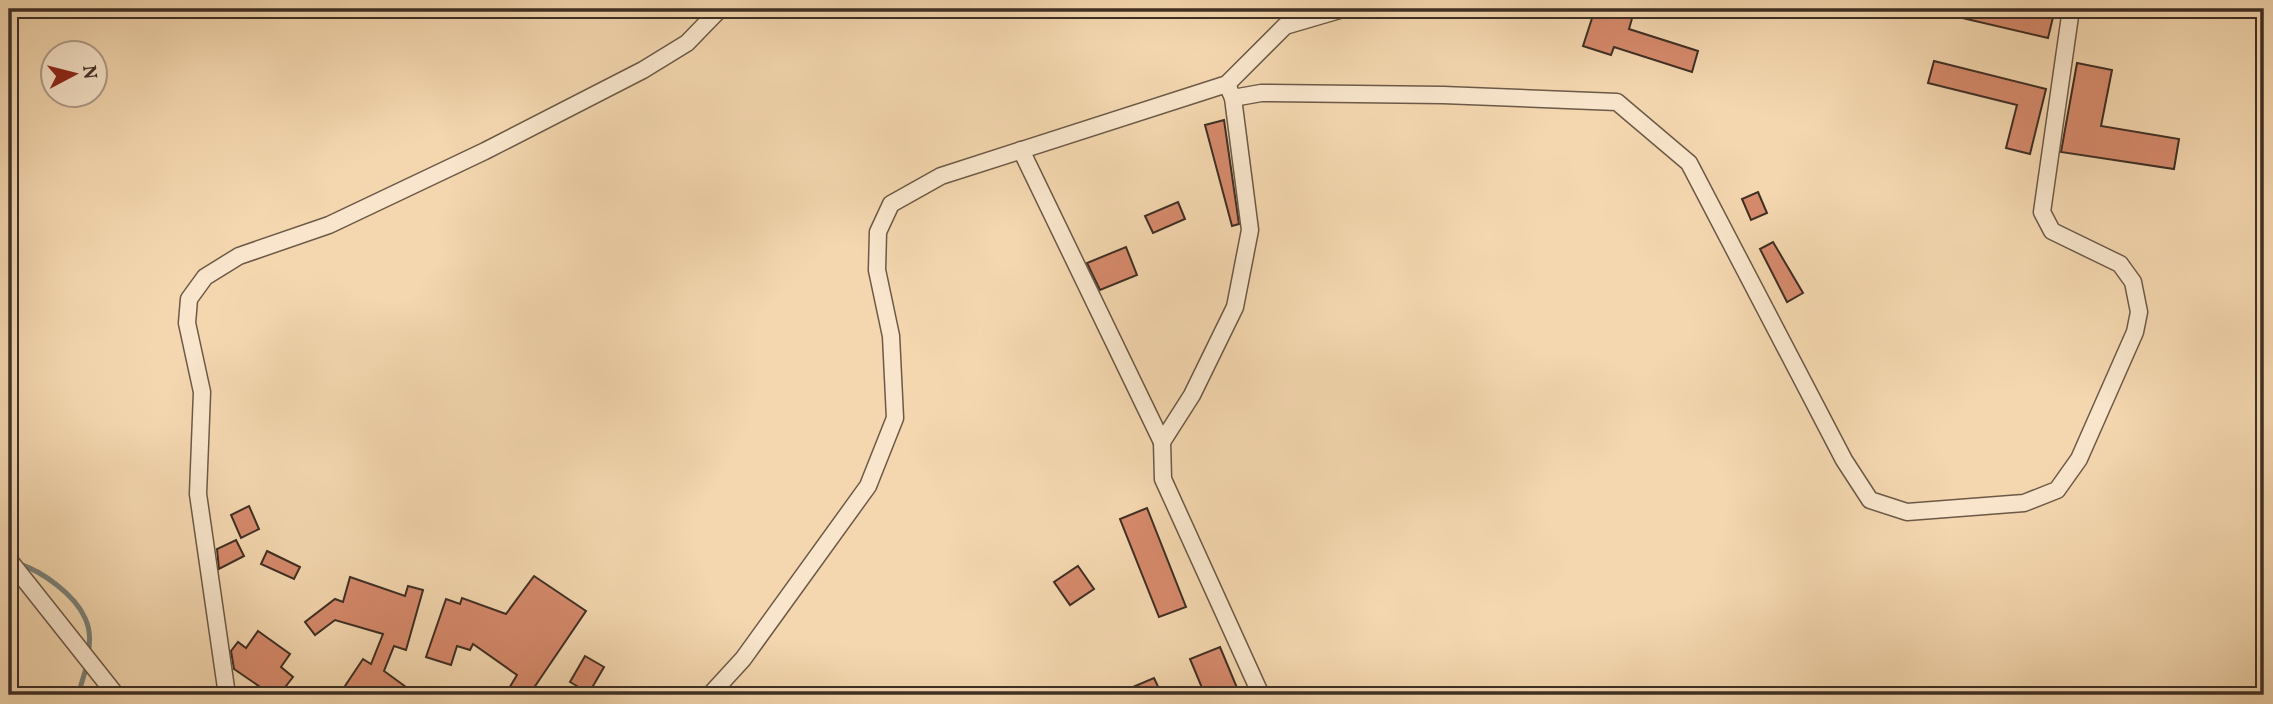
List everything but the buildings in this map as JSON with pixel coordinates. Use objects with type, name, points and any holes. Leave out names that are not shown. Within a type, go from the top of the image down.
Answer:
[{"type":"street","points":[[227,695],[198,494],[202,392],[187,323],[189,299],[205,276],[239,256],[329,225],[485,151],[643,71],[687,43],[720,9]]},
{"type":"street","points":[[1162,442],[1192,395],[1235,307],[1250,230],[1230,91],[1285,26],[1343,9]]},
{"type":"street","points":[[710,695],[743,659],[868,486],[895,418],[891,336],[877,270],[878,232],[891,204],[941,176],[1021,150],[1230,91],[1617,102],[1689,163],[1844,460],[1870,500],[1907,512],[2024,503],[2057,490],[2079,459],[2135,332],[2139,312],[2133,282],[2120,264],[2052,231],[2042,212],[2071,9]]},
{"type":"street","points":[[1021,150],[1162,442],[1163,479],[1261,695]]},
{"type":"street","points":[[13,566],[116,695]]},
{"type":"waterway","points":[[19,564],[38,572],[74,601],[87,623],[90,641],[88,656]]},
{"type":"waterway","points":[[78,695],[87,665]]}]
